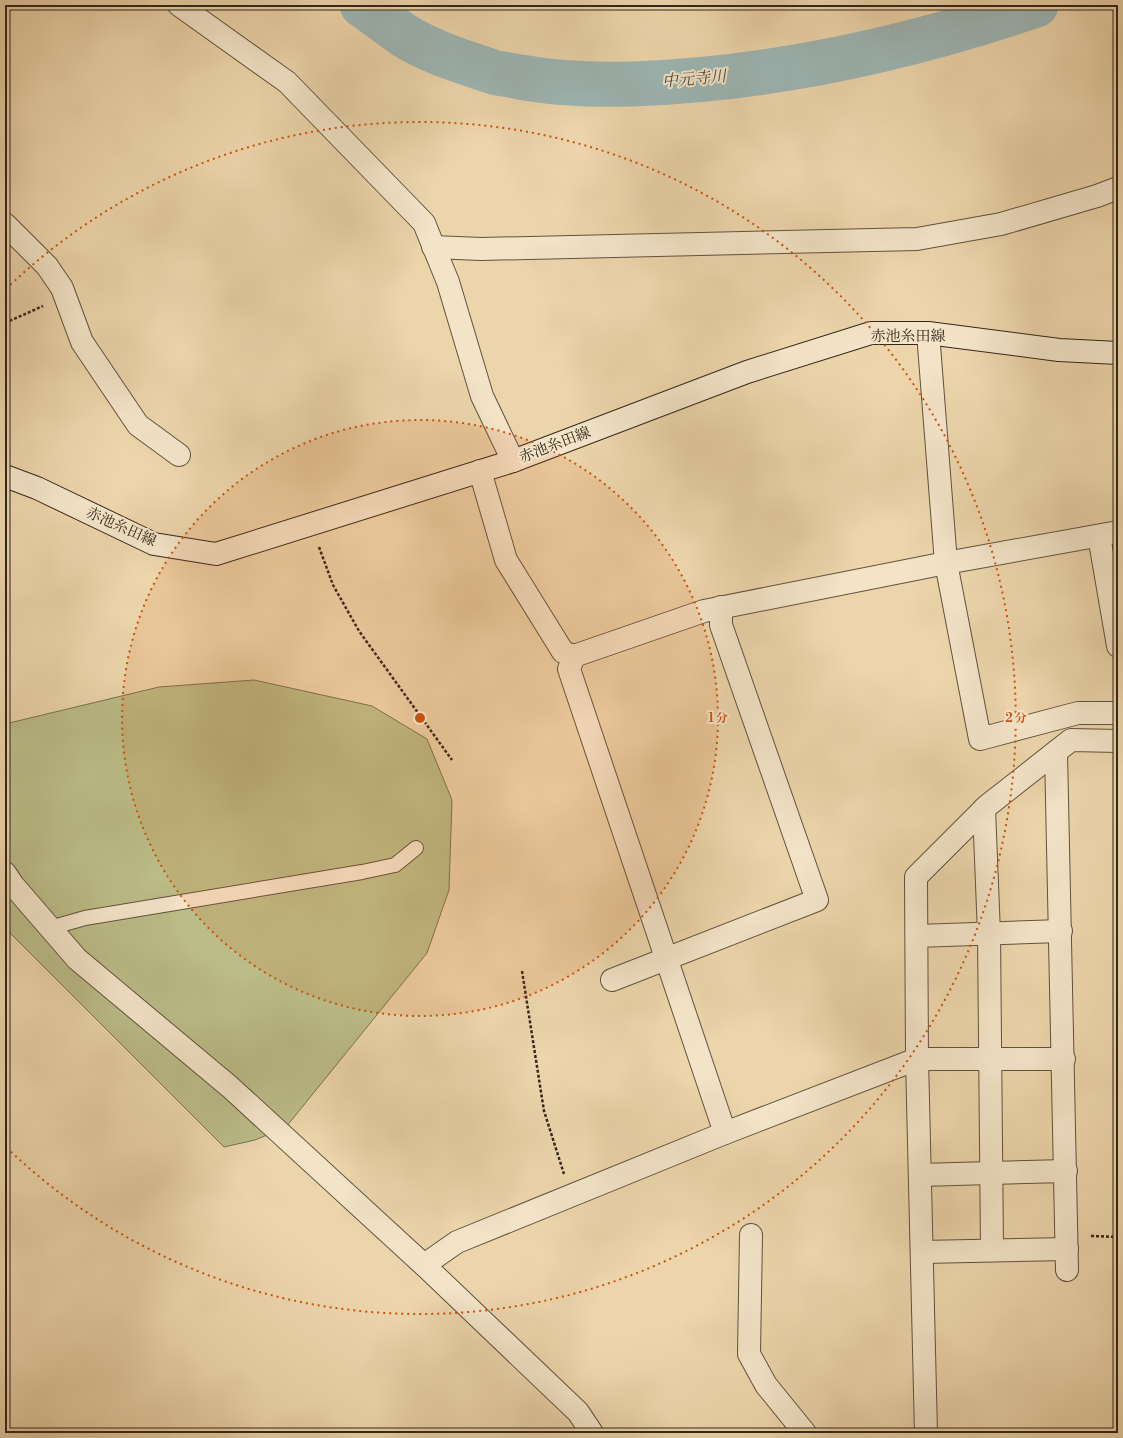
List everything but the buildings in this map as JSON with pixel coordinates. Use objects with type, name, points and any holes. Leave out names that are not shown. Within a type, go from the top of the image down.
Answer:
[{"type":"street","points":[[179,5],[287,82],[424,223],[448,282],[482,396],[513,461]]},
{"type":"street","points":[[433,247],[482,249],[917,239],[1001,224],[1097,196],[1118,188]]},
{"type":"street","points":[[5,224],[47,266],[62,288],[82,342],[138,425],[179,455]]},
{"type":"street","name":"赤池糸田線","points":[[5,476],[37,488],[154,544],[216,554],[513,461],[762,367],[871,333],[928,333],[1059,350],[1118,353]]},
{"type":"street","points":[[928,333],[946,563],[980,739],[1078,713],[1118,712]]},
{"type":"street","points":[[480,471],[506,560],[563,652],[574,656],[704,611],[946,563],[1108,534],[1118,646]]},
{"type":"street","points":[[612,980],[666,957],[817,900],[722,625],[721,608]]},
{"type":"street","points":[[574,656],[569,669],[725,1133]]},
{"type":"street","points":[[926,1433],[917,1059],[916,877],[984,809],[1071,740],[1118,742]]},
{"type":"street","points":[[922,1252],[992,1250],[1067,1251],[1064,1059],[1056,752]]},
{"type":"street","points":[[984,809],[989,934],[990,1174],[992,1250]]},
{"type":"street","points":[[5,873],[77,959],[230,1087],[424,1265],[578,1412],[592,1433]]},
{"type":"street","points":[[917,936],[1061,931]]},
{"type":"street","points":[[424,1265],[457,1242],[725,1133],[917,1059],[1064,1059]]},
{"type":"street","points":[[920,1175],[1066,1172]]},
{"type":"street","points":[[752,1235],[750,1354],[766,1385],[805,1433]]},
{"type":"lane","points":[[50,928],[85,918],[362,872],[395,865],[416,848]]},
{"type":"path","points":[[5,323],[65,296]]},
{"type":"path","points":[[311,524],[332,585],[359,631],[452,760]]},
{"type":"path","points":[[522,971],[544,1111],[571,1195]]},
{"type":"path","points":[[1067,1251],[1118,1237]]},
{"type":"green space","points":[[254,680],[372,706],[427,739],[452,800],[449,890],[427,953],[286,1127],[255,1140],[224,1147],[5,928],[5,724],[159,687]]},
{"type":"waterway","name":"中元寺川","points":[[362,5],[415,42],[448,56],[493,72],[576,84],[632,84],[684,81],[787,69],[837,60],[937,36],[1036,5]]}]
